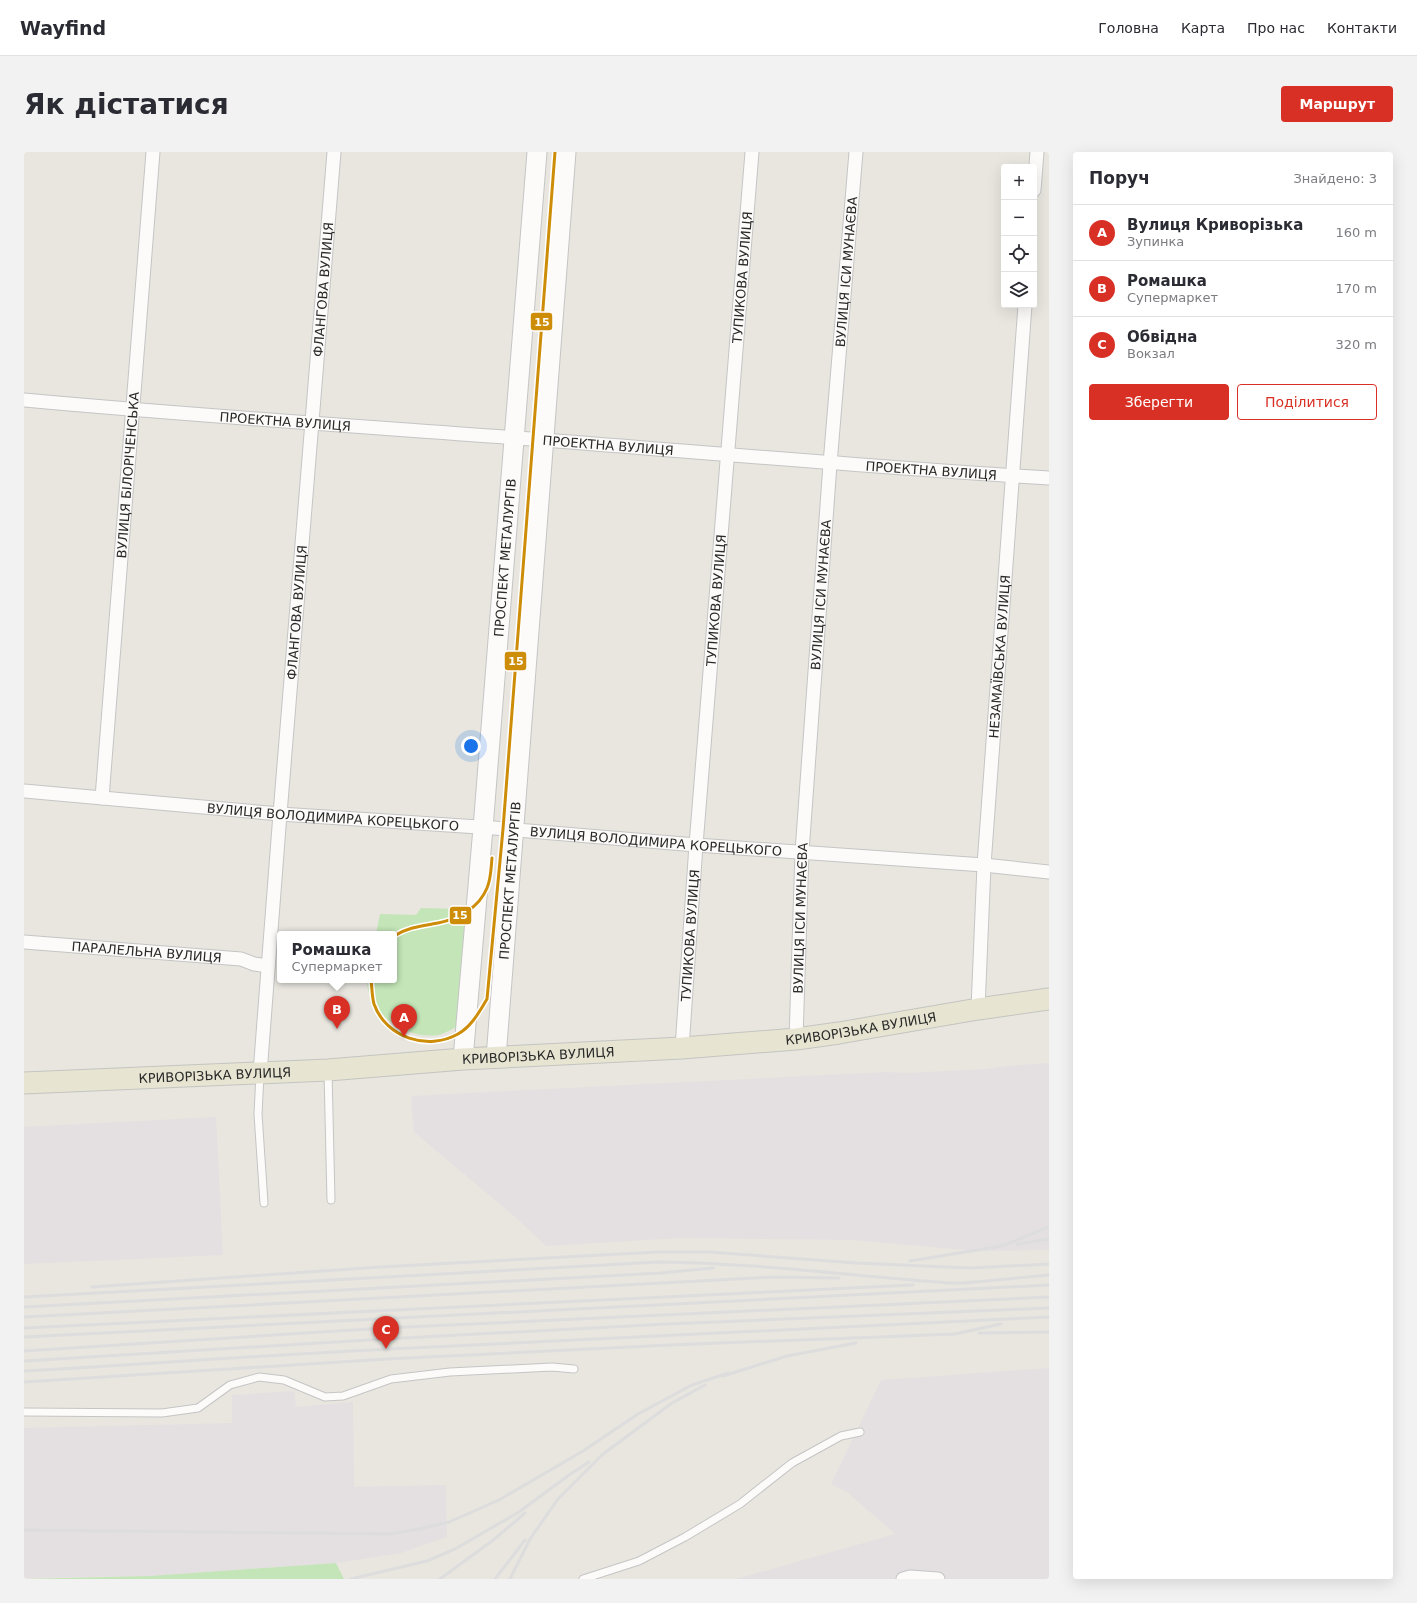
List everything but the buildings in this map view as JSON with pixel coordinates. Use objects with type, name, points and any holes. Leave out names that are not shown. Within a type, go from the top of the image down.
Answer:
[{"type":"main road","name":"ПРОСПЕКТ МЕТАЛУРГІВ","points":[[463,1060],[515,438],[537,152]]},
{"type":"main road","name":"ПРОСПЕКТ МЕТАЛУРГІВ","points":[[496,1058],[566,152]]},
{"type":"main road","name":"КРИВОРІЗЬКА ВУЛИЦЯ","points":[[24,1083],[328,1070],[463,1060],[682,1048],[838,1033],[978,1009],[1049,1000]]},
{"type":"street","name":"ВУЛИЦЯ БІЛОРІЧЕНСЬКА","points":[[102,798],[153,152]]},
{"type":"street","name":"ФЛАНГОВА ВУЛИЦЯ","points":[[260,1073],[334,152]]},
{"type":"street","name":"ТУПИКОВА ВУЛИЦЯ","points":[[682,1048],[696,845],[752,152]]},
{"type":"street","name":"ВУЛИЦЯ ІСИ МУНАЄВА","points":[[796,1038],[802,852],[830,464],[856,152]]},
{"type":"street","points":[[1036,164],[1037,152]]},
{"type":"street","name":"НЕЗАМАЇВСЬКА ВУЛИЦЯ","points":[[978,1009],[984,865],[1025,308]]},
{"type":"street","name":"ПРОЕКТНА ВУЛИЦЯ","points":[[24,400],[133,410],[543,440],[830,464],[1049,478]]},
{"type":"street","name":"ВУЛИЦЯ ВОЛОДИМИРА КОРЕЦЬКОГО","points":[[24,791],[280,814],[984,865],[1049,872]]},
{"type":"street","name":"ПАРАЛЕЛЬНА ВУЛИЦЯ","points":[[24,942],[241,959],[254,964],[268,966]]},
{"type":"street","points":[[903,1579],[910,1577],[938,1579]]},
{"type":"lane","points":[[328,1070],[331,1200]]},
{"type":"lane","points":[[260,1073],[258,1114],[264,1204]]},
{"type":"lane","points":[[24,1412],[162,1413],[198,1408],[230,1385],[259,1378],[284,1380],[325,1397],[343,1396],[391,1379],[450,1372],[552,1367],[574,1369]]},
{"type":"lane","points":[[583,1579],[638,1560],[685,1537],[740,1504],[792,1463],[841,1436],[860,1432]]},
{"type":"shaded area","points":[[1049,1063],[1049,1250],[977,1251],[851,1240],[681,1238],[546,1246],[514,1216],[414,1132],[411,1096],[887,1072],[907,1073],[986,1069]]},
{"type":"shaded area","points":[[216,1117],[223,1255],[24,1264],[24,1127]]},
{"type":"shaded area","points":[[1049,1368],[1049,1579],[736,1579],[895,1534],[847,1492],[831,1484],[881,1380]]},
{"type":"shaded area","points":[[294,1391],[296,1407],[353,1402],[354,1487],[446,1485],[447,1537],[401,1553],[336,1563],[150,1576],[24,1578],[24,1428],[232,1423],[232,1395]]},
{"type":"green space","points":[[421,908],[456,909],[467,918],[458,1026],[438,1035],[413,1033],[390,1022],[374,1003],[369,992],[368,983],[397,983],[397,931],[377,931],[380,914],[416,915]]},
{"type":"green space","points":[[336,1563],[344,1579],[24,1579],[150,1576]]},
{"type":"railway","points":[[910,1261],[1002,1246],[1049,1227]]},
{"type":"railway","points":[[1017,1244],[1049,1239]]},
{"type":"railway","points":[[92,1287],[380,1267],[658,1252],[709,1252],[856,1263],[970,1268],[1049,1264]]},
{"type":"railway","points":[[24,1297],[659,1262],[768,1267],[949,1283],[1049,1275]]},
{"type":"railway","points":[[24,1307],[661,1273],[713,1268]]},
{"type":"railway","points":[[24,1317],[775,1277],[839,1278]]},
{"type":"railway","points":[[24,1328],[913,1285]]},
{"type":"railway","points":[[24,1337],[1049,1285]]},
{"type":"railway","points":[[24,1351],[385,1328],[1049,1297]]},
{"type":"railway","points":[[24,1361],[385,1339],[667,1324],[1049,1308]]},
{"type":"railway","points":[[24,1371],[344,1351],[1049,1317]]},
{"type":"railway","points":[[24,1382],[387,1359],[670,1345],[955,1334],[1001,1324]]},
{"type":"railway","points":[[979,1333],[1049,1332]]},
{"type":"railway","points":[[723,1376],[787,1356],[856,1343]]},
{"type":"railway","points":[[24,1530],[390,1534],[419,1529],[449,1522],[499,1500],[583,1451],[638,1414],[692,1385],[728,1373]]},
{"type":"railway","points":[[510,1579],[530,1539],[558,1499],[603,1454],[672,1403],[705,1385]]},
{"type":"railway","points":[[351,1579],[427,1561],[455,1549],[519,1512],[589,1462]]},
{"type":"railway","points":[[440,1579],[492,1541],[525,1513]]},
{"type":"railway","points":[[495,1579],[525,1540]]},
{"type":"transit line","name":"15","points":[[371,983],[374,1004],[380,1016],[398,1033],[421,1041],[446,1039],[463,1031],[478,1014],[487,999],[503,829],[555,152]]},
{"type":"transit line","name":"15","points":[[397,934],[421,926],[453,919],[467,912],[479,901],[487,888],[492,858]]},
{"type":"place","name":"Ромашка","points":[[337,1029]]},
{"type":"place","name":"Вулиця Криворізька","points":[[404,1037]]},
{"type":"place","name":"Обвідна","points":[[386,1349]]}]
